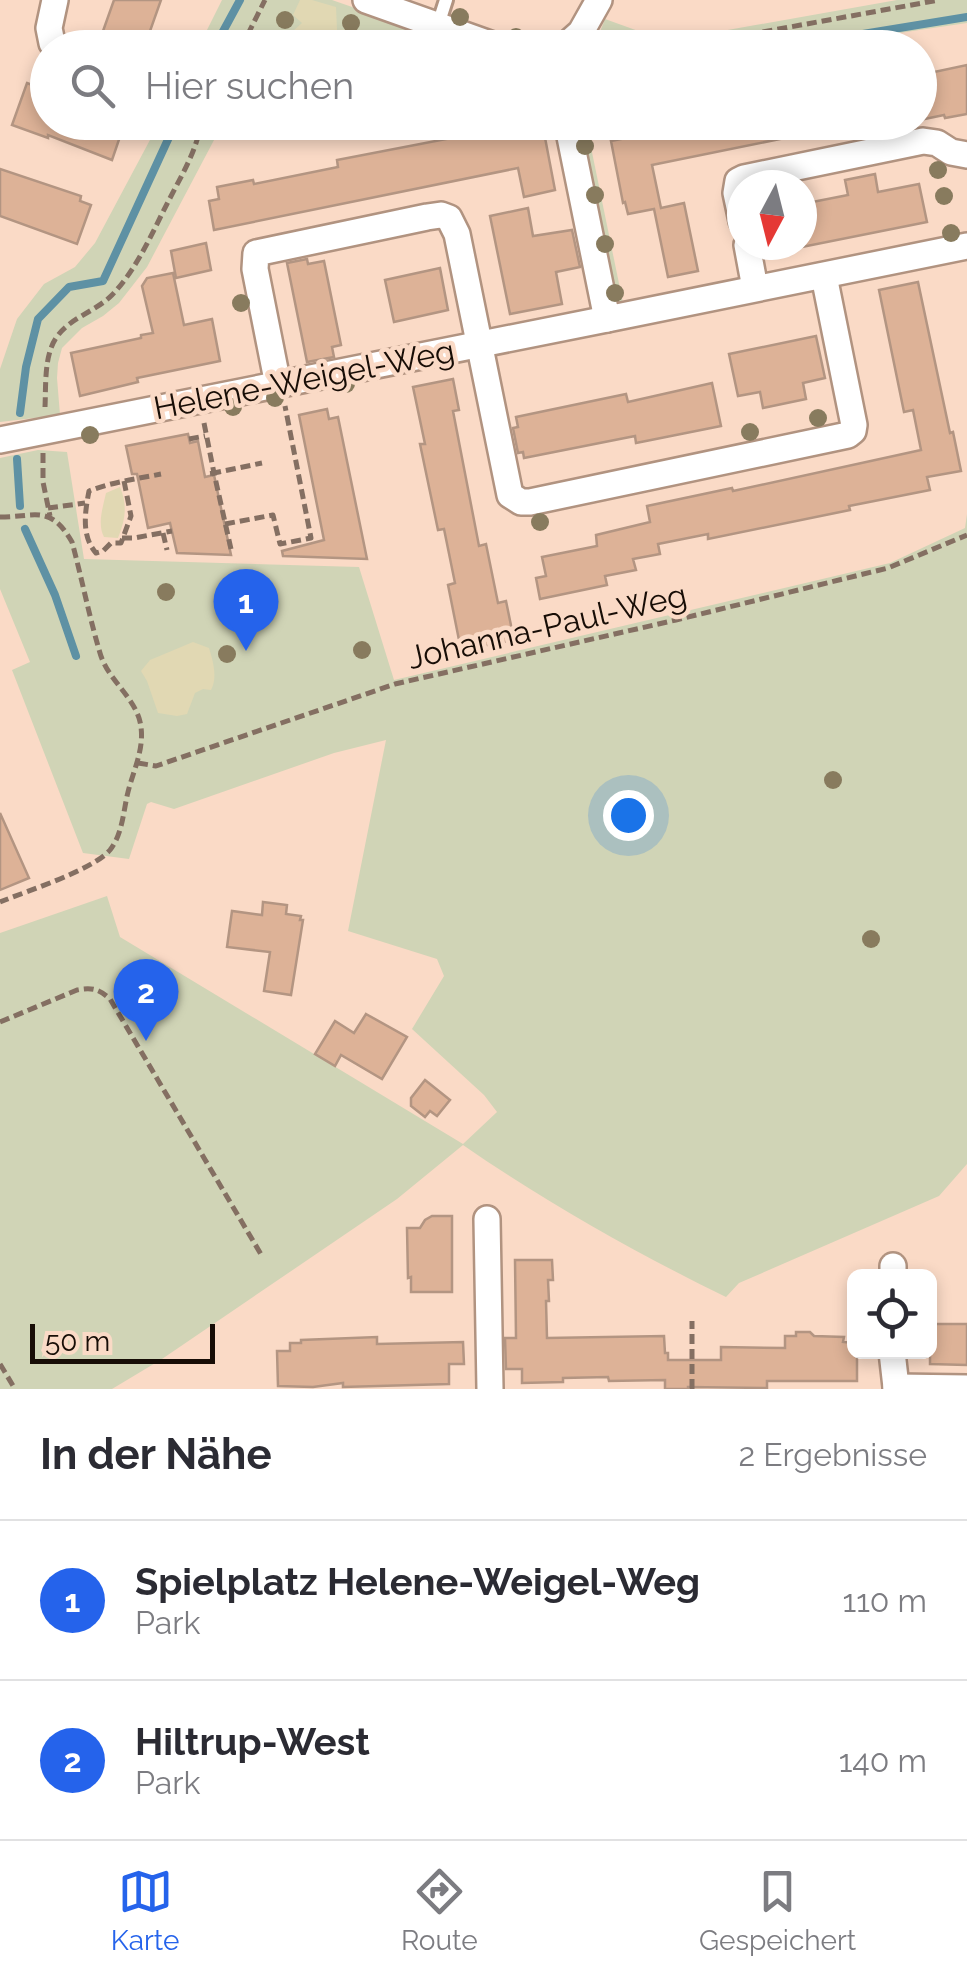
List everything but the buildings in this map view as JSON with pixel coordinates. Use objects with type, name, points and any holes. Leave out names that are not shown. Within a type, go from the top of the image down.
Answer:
[{"type":"street","points":[[50,30],[55,0]]},
{"type":"street","points":[[366,0],[452,30]]},
{"type":"street","points":[[582,30],[599,0]]},
{"type":"street","points":[[572,140],[607,319]]},
{"type":"street","points":[[783,170],[923,141],[967,156]]},
{"type":"street","points":[[279,384],[255,269],[256,253],[427,216],[449,218],[454,225],[510,495],[530,502],[848,435],[854,425],[824,276]]},
{"type":"street","name":"Helene-Weigel-Weg","points":[[0,440],[967,246]]},
{"type":"street","points":[[750,260],[755,288]]},
{"type":"street","points":[[487,1219],[490,1389]]},
{"type":"street","points":[[893,1359],[896,1388],[967,1388]]},
{"type":"lane","points":[[438,25],[446,0]]},
{"type":"path","points":[[250,30],[265,0]]},
{"type":"path","points":[[773,30],[938,0]]},
{"type":"path","points":[[50,516],[43,482],[51,348],[63,329],[110,296],[128,275],[197,140]]},
{"type":"path","points":[[226,524],[273,515],[280,544],[311,538],[279,384]]},
{"type":"path","points":[[200,400],[230,550]]},
{"type":"path","points":[[189,439],[207,436]]},
{"type":"path","points":[[205,474],[262,463]]},
{"type":"path","points":[[124,481],[131,516],[120,544],[111,543],[96,553],[90,548],[84,520],[88,492],[108,484],[161,474]]},
{"type":"path","points":[[48,508],[86,503]]},
{"type":"path","points":[[0,517],[50,516],[63,527],[72,542],[101,657],[131,702],[141,733],[138,763],[123,822],[108,852],[87,866],[0,902]]},
{"type":"path","points":[[122,538],[172,531]]},
{"type":"path","points":[[163,533],[167,550]]},
{"type":"path","name":"Johanna-Paul-Weg","points":[[138,763],[156,766],[395,684],[888,568],[967,535]]},
{"type":"path","points":[[0,1022],[77,990],[100,990],[110,1000],[262,1256]]},
{"type":"path","points":[[692,1321],[692,1389]]},
{"type":"path","points":[[0,1364],[15,1389]]},
{"type":"green space","points":[[222,0],[332,0],[418,30],[207,30]]},
{"type":"green space","points":[[897,0],[967,0],[967,23],[919,30],[728,30]]},
{"type":"green space","points":[[605,19],[636,30],[601,30]]},
{"type":"green space","points":[[150,140],[214,140],[147,267],[119,303],[82,328],[62,348],[57,378],[60,415],[0,422],[0,369],[17,319],[44,284],[75,267],[95,243]]},
{"type":"green space","points":[[583,140],[589,140],[623,303],[617,304]]},
{"type":"green space","points":[[38,450],[67,452],[84,559],[359,567],[394,680],[890,563],[965,528],[967,514],[967,1164],[939,1196],[739,1283],[726,1297],[592,1226],[463,1145],[397,1199],[112,1389],[0,1389],[0,933],[107,896],[120,937],[463,1144],[497,1112],[484,1095],[412,1029],[444,976],[437,959],[348,931],[386,740],[334,753],[174,809],[151,802],[147,804],[129,859],[83,853],[12,670],[30,662],[0,589],[0,458]]},
{"type":"sand","points":[[300,0],[336,7],[337,30],[294,30],[302,23],[293,15]]},
{"type":"sand","points":[[120,487],[125,507],[118,538],[104,537],[101,521],[106,493]]},
{"type":"sand","points":[[193,642],[209,648],[214,675],[211,690],[195,693],[187,714],[158,713],[141,671],[150,660]]},
{"type":"waterway","points":[[224,30],[240,0]]},
{"type":"waterway","points":[[887,30],[967,17]]},
{"type":"waterway","points":[[20,413],[38,319],[69,287],[103,281],[168,140]]},
{"type":"waterway","points":[[17,459],[20,506]]},
{"type":"waterway","points":[[25,529],[55,595],[76,656]]},
{"type":"place","name":"Spielplatz Helene-Weigel-Weg","points":[[246,651]]},
{"type":"place","name":"Hiltrup-West","points":[[146,1041]]}]
